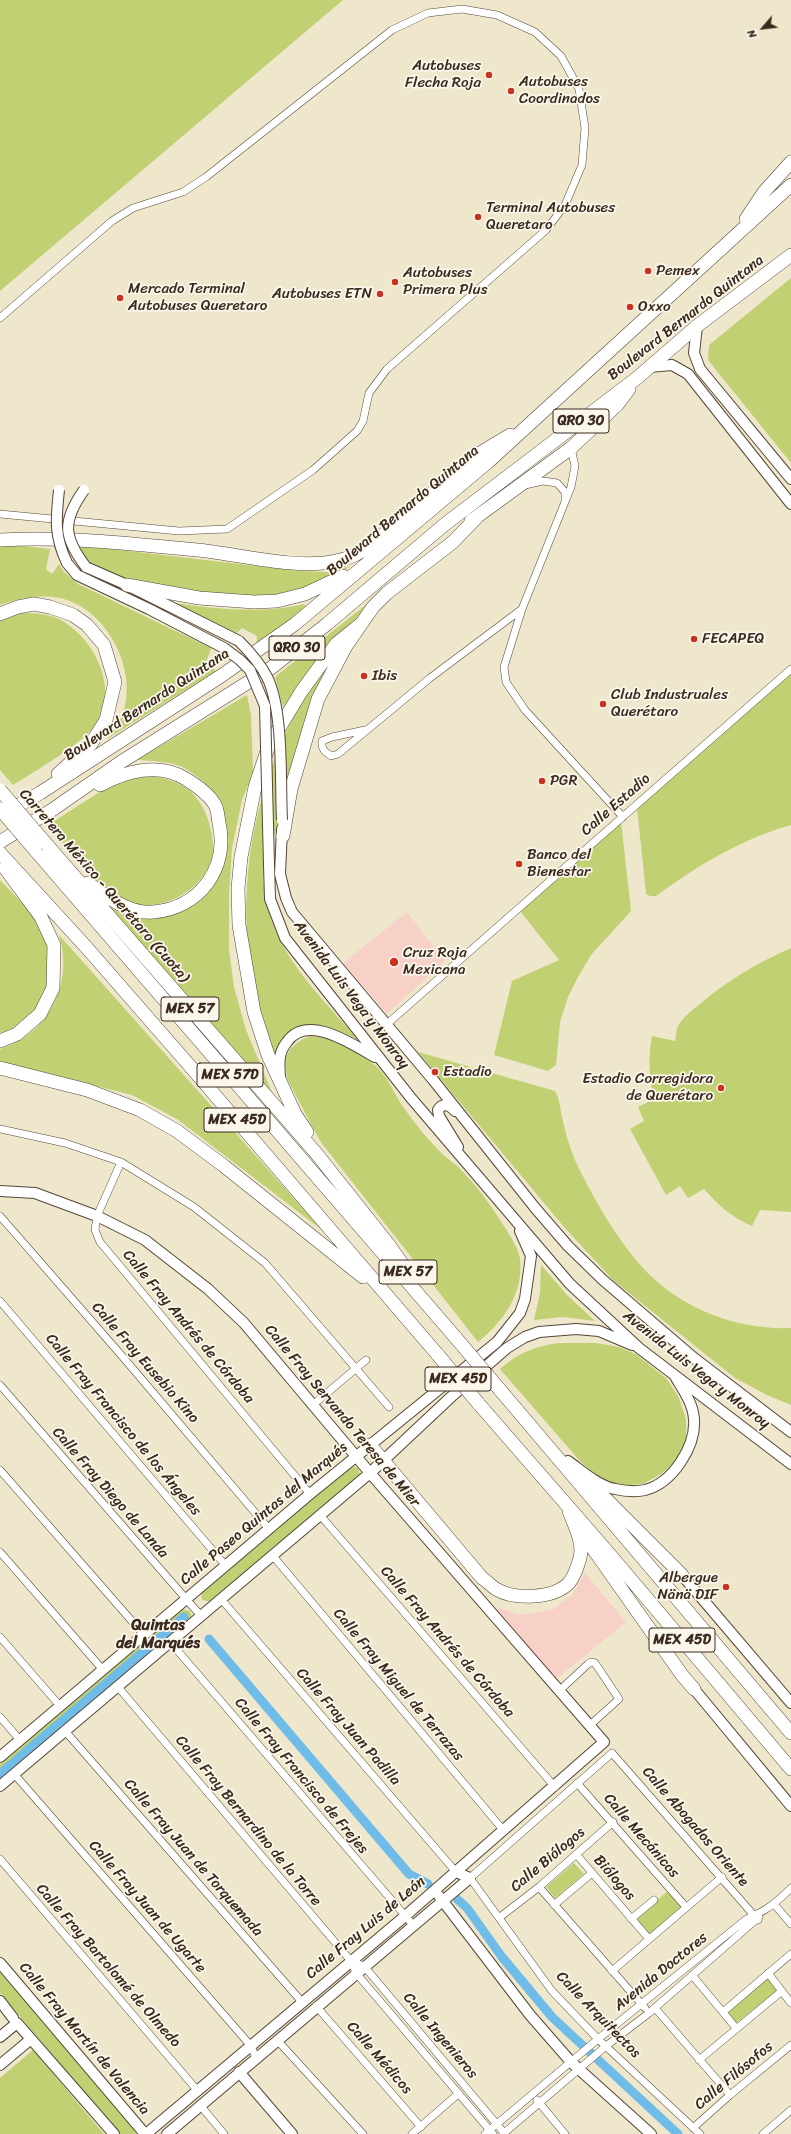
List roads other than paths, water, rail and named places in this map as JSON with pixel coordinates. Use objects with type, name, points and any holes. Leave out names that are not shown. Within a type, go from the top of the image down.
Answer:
[{"type":"highway","points":[[732,239],[764,192],[791,162]]},
{"type":"highway","name":"Boulevard Bernardo Quintana","points":[[0,816],[40,794],[265,646],[294,624],[488,462],[791,185]]},
{"type":"highway","name":"Boulevard Bernardo Quintana","points":[[0,842],[52,810],[121,762],[271,668],[444,525],[637,378],[696,326],[791,255]]},
{"type":"highway","points":[[369,588],[395,573],[437,542],[478,516],[571,448],[617,405],[637,378]]},
{"type":"highway","points":[[0,540],[40,539],[198,550],[289,562],[336,562],[353,556],[369,546],[475,456],[525,427]]},
{"type":"highway","points":[[283,836],[291,789],[318,699],[346,646],[362,623],[387,593],[452,542],[478,516]]},
{"type":"highway","points":[[127,585],[199,598],[254,602],[277,601],[304,594],[366,563]]},
{"type":"highway","points":[[0,614],[18,607],[34,604],[73,615],[87,625],[104,645],[115,682],[106,720],[91,744],[40,794]]},
{"type":"highway","points":[[316,1153],[308,1134],[295,1114],[268,1055],[254,1012],[239,925],[238,888],[245,836],[255,787],[269,746],[300,692],[336,644],[362,623]]},
{"type":"highway","points":[[52,810],[115,777],[133,771],[158,770],[180,775],[200,787],[216,806],[223,838],[218,869],[204,888],[181,905],[152,912],[128,907],[109,900],[64,864]]},
{"type":"highway","name":"Carretera México - Querétaro (Cuota)","points":[[0,790],[316,1153],[403,1264],[424,1301]]},
{"type":"highway","name":"Carretera México - Querétaro (Cuota)","points":[[0,809],[456,1338],[791,1733]]},
{"type":"highway","name":"MEX 45D","points":[[0,853],[102,966],[438,1355],[791,1769]]},
{"type":"highway","points":[[0,857],[6,872],[41,917],[54,946],[53,988],[40,1014],[17,1034],[0,1040]]},
{"type":"highway","points":[[0,1068],[87,1090],[140,1110],[165,1124],[224,1166],[385,1294]]},
{"type":"highway","points":[[525,1420],[682,1575]]},
{"type":"highway","points":[[370,1445],[482,1578],[497,1589],[513,1595],[542,1595],[557,1590],[569,1583],[580,1557],[580,1542],[569,1508]]},
{"type":"highway","points":[[569,1508],[584,1536],[682,1675],[694,1689]]},
{"type":"street","points":[[0,318],[112,221],[133,208],[183,192],[206,177],[392,30],[428,14],[462,9],[497,15],[535,32],[561,56],[579,90],[585,128],[582,165],[565,205],[546,230],[387,369],[369,393],[363,421],[357,431],[313,470],[227,529],[179,531],[0,514]]},
{"type":"street","points":[[696,326],[694,353],[700,369],[791,479]]},
{"type":"street","points":[[650,367],[672,366],[688,374],[791,504]]},
{"type":"street","points":[[571,448],[574,466],[571,487],[522,609],[504,667],[506,682],[525,710],[623,817]]},
{"type":"street","points":[[517,487],[543,481],[557,483],[565,492],[564,505]]},
{"type":"street","name":"Avenida Luis Vega y Monroy","points":[[59,490],[56,528],[60,548],[67,563],[77,575],[149,609],[224,648],[250,670],[265,706],[270,899],[285,938],[380,1060],[471,1170],[570,1284],[639,1348],[791,1464]]},
{"type":"street","name":"Avenida Luis Vega y Monroy","points":[[84,490],[72,507],[69,521],[69,540],[75,553],[86,567],[127,585],[239,641],[258,661],[268,678],[277,706],[283,836],[280,874],[286,898],[292,912],[467,1122],[536,1210],[568,1246],[603,1280],[694,1358],[789,1429]]},
{"type":"street","points":[[365,730],[332,737],[322,741],[322,746],[325,752],[331,756],[338,754],[365,730],[522,609]]},
{"type":"street","name":"Calle Estadio","points":[[386,1024],[791,669]]},
{"type":"street","points":[[281,1083],[278,1059],[289,1038],[298,1031],[315,1029],[352,1044],[380,1060]]},
{"type":"street","points":[[467,1122],[451,1106],[444,1105],[438,1110],[439,1116],[471,1170]]},
{"type":"street","points":[[0,1129],[65,1143],[121,1162],[194,1207],[265,1263],[389,1407]]},
{"type":"street","name":"Calle Fray Andrés de Córdoba","points":[[121,1162],[97,1216],[95,1230],[100,1242],[310,1494]]},
{"type":"street","name":"Calle Fray Servando Teresa de Mier","points":[[0,1191],[35,1193],[97,1216],[144,1240],[208,1289],[244,1323],[314,1404],[370,1474],[604,1742]]},
{"type":"street","name":"Calle Paseo Quintas del Marqués","points":[[0,1757],[310,1494],[496,1342],[520,1313],[528,1279],[531,1256],[511,1215]]},
{"type":"street","name":"Calle Fray Eusebio Kino","points":[[0,1216],[122,1356],[269,1529]]},
{"type":"street","name":"Calle Fray Francisco de los Ángeles","points":[[0,1301],[226,1566]]},
{"type":"street","points":[[0,1786],[15,1775],[65,1731],[118,1688],[370,1474],[382,1461],[507,1348],[525,1337],[539,1332],[576,1329],[599,1331],[639,1348]]},
{"type":"street","points":[[314,1404],[366,1360]]},
{"type":"street","points":[[568,1461],[613,1489],[646,1490],[661,1482],[685,1457],[692,1443],[695,1430],[692,1408],[673,1373]]},
{"type":"street","name":"Calle Fray Diego de Landa","points":[[0,1385],[185,1600],[201,1616]]},
{"type":"street","points":[[0,1470],[144,1635]]},
{"type":"street","name":"Calle Fray Andrés de Córdoba","points":[[320,1515],[555,1787]]},
{"type":"street","points":[[0,1552],[103,1670]]},
{"type":"street","name":"Calle Fray Miguel de Terrazas","points":[[273,1556],[504,1831]]},
{"type":"street","points":[[682,1575],[791,1703]]},
{"type":"street","name":"Calle Fray Juan Padilla","points":[[221,1599],[456,1872]]},
{"type":"street","points":[[0,1637],[60,1706]]},
{"type":"street","name":"Calle Fray Francisco de Frejes","points":[[171,1643],[404,1917],[413,1925]]},
{"type":"street","points":[[559,1691],[588,1664],[591,1662],[595,1663],[619,1699],[589,1726]]},
{"type":"street","name":"Calle Fray Bernardino de la Torre","points":[[118,1688],[351,1962],[356,1973]]},
{"type":"street","points":[[694,1689],[791,1806]]},
{"type":"street","points":[[0,1717],[20,1740]]},
{"type":"street","name":"Calle Fray Juan de Torquemada","points":[[65,1731],[302,2002]]},
{"type":"street","name":"Calle Fray Luis de León","points":[[145,2134],[404,1917],[555,1787],[604,1742]]},
{"type":"street","name":"Calle Fray Luis de León","points":[[167,2134],[316,2006],[470,1878],[576,1783],[612,1753]]},
{"type":"street","name":"Calle Abogados Oriente","points":[[612,1753],[722,1877],[755,1917]]},
{"type":"street","name":"Calle Fray Juan de Ugarte","points":[[15,1775],[251,2046],[256,2058]]},
{"type":"street","name":"Calle Mecánicos","points":[[576,1783],[613,1822],[686,1907]]},
{"type":"street","name":"Calle Biólogos","points":[[500,1917],[539,1887],[613,1822]]},
{"type":"street","name":"Biólogos","points":[[576,1854],[650,1939]]},
{"type":"street","name":"Calle Fray Bartolomé de Olmedo","points":[[0,1859],[197,2090]]},
{"type":"street","name":"Calle Arquitectos","points":[[456,1872],[470,1878],[500,1917],[552,1992],[596,2041],[606,2046],[700,2134]]},
{"type":"street","points":[[554,1905],[592,1873]]},
{"type":"street","points":[[612,1971],[722,1877]]},
{"type":"street","name":"Avenida Doctores","points":[[784,1895],[791,1882]]},
{"type":"street","points":[[539,1887],[642,2005],[652,2010],[730,2094]]},
{"type":"street","name":"Avenida Doctores","points":[[490,2133],[497,2124],[596,2041],[755,1917],[774,1904],[791,1888]]},
{"type":"street","points":[[434,1890],[530,2015],[580,2069],[651,2134]]},
{"type":"street","name":"Biólogos","points":[[632,1918],[654,1900]]},
{"type":"street","points":[[774,1904],[791,1924]]},
{"type":"street","name":"Avenida Doctores","points":[[504,2134],[606,2046],[652,2010],[755,1917]]},
{"type":"street","points":[[723,2012],[791,1954]]},
{"type":"street","points":[[351,1962],[364,1966]]},
{"type":"street","name":"Calle Fray Martín de Valencia","points":[[0,1963],[145,2134]]},
{"type":"street","name":"Calle Ingenieros","points":[[364,1966],[504,2134]]},
{"type":"street","name":"Calle Ingenieros","points":[[356,1973],[490,2133]]},
{"type":"street","points":[[768,1973],[791,2003]]},
{"type":"street","points":[[692,1975],[736,2028]]},
{"type":"street","points":[[699,2060],[782,1991]]},
{"type":"street","points":[[0,2002],[114,2134]]},
{"type":"street","name":"Calle Médicos","points":[[316,2006],[421,2127]]},
{"type":"street","points":[[0,2037],[15,2020]]},
{"type":"street","points":[[0,2065],[31,2039]]},
{"type":"street","points":[[277,2040],[363,2134]]},
{"type":"street","name":"Calle Filósofos","points":[[693,2128],[730,2094],[791,2044]]},
{"type":"street","points":[[239,2072],[292,2134]]},
{"type":"street","points":[[412,2134],[458,2094]]},
{"type":"street","points":[[533,2095],[565,2134]]},
{"type":"street","points":[[200,2105],[224,2134]]},
{"type":"street","points":[[763,2134],[791,2110]]},
{"type":"waterway","points":[[0,1774],[184,1617]]},
{"type":"waterway","points":[[209,1639],[409,1874],[428,1884]]},
{"type":"waterway","points":[[457,1899],[467,1908],[502,1957],[552,2017],[678,2134]]},
{"type":"place","name":"Autobuses Flecha Roja","points":[[489,75]]},
{"type":"place","name":"Autobuses Coordinados","points":[[511,91]]},
{"type":"place","name":"Terminal Autobuses Queretaro","points":[[478,217]]},
{"type":"place","name":"Pemex","points":[[648,271]]},
{"type":"place","name":"Autobuses Primera Plus","points":[[395,282]]},
{"type":"place","name":"Autobuses ETN","points":[[380,294]]},
{"type":"place","name":"Mercado Terminal Autobuses Queretaro","points":[[120,298]]},
{"type":"place","name":"Oxxo","points":[[630,307]]},
{"type":"place","name":"FECAPEQ","points":[[694,639]]},
{"type":"place","name":"Ibis","points":[[364,676]]},
{"type":"place","name":"Club Industruales Querétaro","points":[[603,704]]},
{"type":"place","name":"PGR","points":[[542,781]]},
{"type":"place","name":"Banco del Bienestar","points":[[519,864]]},
{"type":"place","name":"Cruz Roja Mexicana","points":[[394,962]]},
{"type":"place","name":"Estadio","points":[[435,1072]]},
{"type":"place","name":"Estadio Corregidora de Querétaro","points":[[721,1088]]},
{"type":"place","name":"Albergue Nänä DIF","points":[[726,1587]]},
{"type":"district","name":"Quintas del Marqués","points":[[158,1635]]}]
